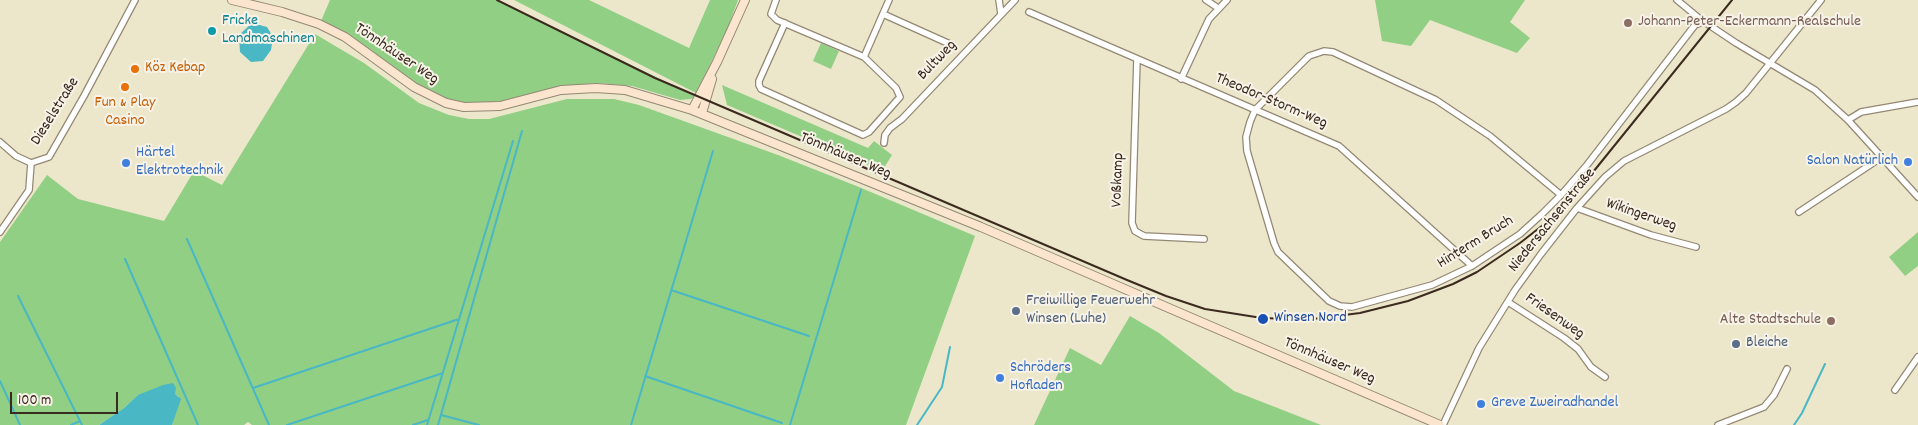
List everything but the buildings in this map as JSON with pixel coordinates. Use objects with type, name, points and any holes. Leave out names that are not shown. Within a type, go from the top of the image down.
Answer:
[{"type":"main road","name":"Tönnhäuser Weg","points":[[232,0],[282,12],[319,24],[344,37],[414,87],[446,103],[464,107],[500,106],[561,90],[596,88],[625,90],[702,113],[981,227],[1442,425]]},
{"type":"main road","points":[[692,110],[717,62],[745,0]]},
{"type":"main road","points":[[702,113],[717,62]]},
{"type":"street","name":"Dieselstraße","points":[[0,232],[29,190],[31,163],[49,157],[135,0]]},
{"type":"street","points":[[776,0],[771,14],[777,20],[786,23],[864,57],[896,88],[900,97],[898,101],[869,132],[863,135],[762,89],[759,81],[786,23]]},
{"type":"street","points":[[864,57],[890,0]]},
{"type":"street","points":[[999,0],[1001,14]]},
{"type":"street","name":"Bultweg","points":[[884,142],[885,135],[890,128],[902,119],[1015,0]]},
{"type":"street","points":[[1206,0],[1218,8]]},
{"type":"street","points":[[1181,79],[1209,19],[1227,0]]},
{"type":"street","points":[[1677,0],[1700,19],[1769,64],[1816,90],[1848,120],[1918,197]]},
{"type":"street","name":"Niedersachsenstraße","points":[[1442,425],[1475,354],[1508,302],[1541,254],[1605,177],[1624,161],[1726,110],[1736,102],[1746,93],[1821,0]]},
{"type":"street","name":"Theodor-Storm-Weg","points":[[1029,12],[1339,146],[1472,266]]},
{"type":"street","points":[[883,14],[952,46]]},
{"type":"street","name":"Hinterm Bruch","points":[[1254,110],[1246,137],[1247,151],[1274,243],[1286,261],[1330,301],[1340,306],[1352,307],[1432,285],[1472,266],[1520,234],[1561,195],[1612,136],[1695,25],[1700,23],[1700,19]]},
{"type":"street","points":[[1254,110],[1309,56],[1324,51],[1333,52],[1436,100],[1490,136],[1561,195]]},
{"type":"street","name":"Voßkamp","points":[[1137,59],[1132,223],[1135,231],[1144,236],[1204,239]]},
{"type":"street","points":[[1848,120],[1861,112],[1918,102]]},
{"type":"street","points":[[0,142],[16,156],[31,163]]},
{"type":"street","points":[[1799,212],[1882,157]]},
{"type":"street","name":"Wikingerweg","points":[[1578,208],[1651,235],[1696,247]]},
{"type":"street","name":"Friesenweg","points":[[1508,302],[1564,338],[1578,349],[1591,366],[1605,377]]},
{"type":"street","points":[[1895,390],[1918,357]]},
{"type":"street","points":[[1718,425],[1764,407],[1774,395],[1787,369]]},
{"type":"green space","points":[[330,0],[497,0],[695,96],[691,99],[680,100],[632,86],[597,83],[562,86],[501,103],[466,104],[447,99],[416,84],[346,34],[321,21]]},
{"type":"green space","points":[[514,0],[589,0],[689,48],[710,0],[738,0],[727,30],[696,93]]},
{"type":"green space","points":[[1375,0],[1525,0],[1510,22],[1530,38],[1517,53],[1430,20],[1411,46],[1382,41]]},
{"type":"green space","points":[[315,34],[364,63],[419,103],[449,115],[469,119],[489,119],[567,99],[614,99],[639,105],[778,155],[975,236],[906,425],[252,425],[248,422],[244,425],[172,425],[179,397],[175,394],[138,395],[124,408],[99,425],[0,425],[0,242],[47,175],[78,199],[164,221],[194,171],[222,185]]},
{"type":"green space","points":[[821,43],[839,51],[831,69],[813,61]]},
{"type":"green space","points":[[722,85],[868,148],[874,141],[892,155],[882,171],[727,105]]},
{"type":"green space","points":[[1918,232],[1918,266],[1905,276],[1889,257]]},
{"type":"green space","points":[[1130,316],[1159,333],[1234,391],[1321,425],[1034,425],[1070,348],[1101,365]]},
{"type":"water","points":[[252,23],[267,27],[273,37],[271,50],[263,61],[251,62],[240,52],[239,35]]},
{"type":"water","points":[[173,383],[176,388],[175,394],[181,399],[172,425],[99,425],[124,408],[138,395]]},
{"type":"waterway","points":[[438,425],[522,131]]},
{"type":"waterway","points":[[427,425],[513,141]]},
{"type":"waterway","points":[[631,425],[713,151]]},
{"type":"waterway","points":[[790,425],[861,190]]},
{"type":"waterway","points":[[187,239],[269,425]]},
{"type":"waterway","points":[[125,259],[198,425]]},
{"type":"waterway","points":[[671,290],[809,336]]},
{"type":"waterway","points":[[18,296],[82,425]]},
{"type":"waterway","points":[[253,388],[459,319]]},
{"type":"waterway","points":[[917,425],[942,387],[950,347]]},
{"type":"waterway","points":[[1794,425],[1802,413],[1825,364]]},
{"type":"waterway","points":[[287,425],[443,373]]},
{"type":"waterway","points":[[645,376],[782,423]]},
{"type":"waterway","points":[[0,381],[20,425]]},
{"type":"waterway","points":[[441,415],[479,425]]},
{"type":"waterway","points":[[413,425],[428,420]]},
{"type":"waterway","points":[[71,425],[80,421]]},
{"type":"railway","points":[[497,0],[655,78],[1166,296],[1205,309],[1262,318],[1290,319],[1313,319],[1360,313],[1408,301],[1453,284],[1477,272],[1520,243],[1543,225],[1585,182],[1732,0]]},
{"type":"place","name":"Johann-Peter-Eckermann-Realschule","points":[[1628,23]]},
{"type":"place","name":"Fricke Landmaschinen","points":[[212,31]]},
{"type":"place","name":"Köz Kebap","points":[[135,69]]},
{"type":"place","name":"Fun & Play Casino","points":[[125,87]]},
{"type":"place","name":"Salon Natürlich","points":[[1908,162]]},
{"type":"place","name":"Härtel Elektrotechnik","points":[[126,163]]},
{"type":"place","name":"Freiwillige Feuerwehr Winsen (Luhe)","points":[[1016,311]]},
{"type":"place","name":"Winsen Nord","points":[[1263,319]]},
{"type":"place","name":"Alte Stadtschule","points":[[1831,321]]},
{"type":"place","name":"Bleiche","points":[[1736,344]]},
{"type":"place","name":"Schröders Hofladen","points":[[1000,378]]},
{"type":"place","name":"Greve Zweiradhandel","points":[[1481,404]]}]
